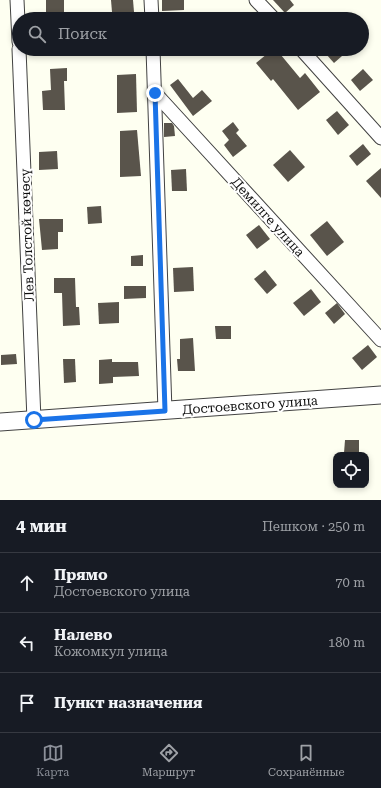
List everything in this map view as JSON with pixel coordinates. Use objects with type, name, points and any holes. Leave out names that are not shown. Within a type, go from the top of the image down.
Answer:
[{"type":"street","points":[[17,0],[18,12]]},
{"type":"street","points":[[151,0],[152,12]]},
{"type":"street","points":[[256,0],[267,12]]},
{"type":"street","name":"Лев Толстой көчөсү","points":[[19,56],[34,420]]},
{"type":"street","points":[[153,56],[165,411]]},
{"type":"street","points":[[307,56],[381,138]]},
{"type":"street","name":"Демилге улица","points":[[155,93],[381,340]]},
{"type":"street","name":"Достоевского улица","points":[[0,422],[381,395]]},
{"type":"building","points":[[46,0],[64,0],[64,12],[46,12]]},
{"type":"building","points":[[111,0],[133,0],[134,12],[112,12]]},
{"type":"building","points":[[162,0],[184,0],[184,10],[162,11]]},
{"type":"building","points":[[273,0],[290,0],[294,5],[284,12]]},
{"type":"building","points":[[264,56],[282,56],[300,78],[305,73],[320,92],[298,110],[273,79],[271,81],[256,63]]},
{"type":"building","points":[[328,56],[342,56],[334,63]]},
{"type":"building","points":[[67,68],[67,81],[64,81],[65,110],[43,110],[42,91],[51,90],[50,69]]},
{"type":"building","points":[[363,69],[373,80],[360,91],[351,80]]},
{"type":"building","points":[[136,74],[137,112],[117,113],[117,75]]},
{"type":"building","points":[[178,79],[193,98],[202,90],[212,101],[193,116],[170,85]]},
{"type":"building","points":[[337,111],[349,125],[338,135],[326,120]]},
{"type":"building","points":[[233,122],[239,130],[236,133],[247,146],[233,157],[224,145],[229,140],[222,131]]},
{"type":"building","points":[[164,123],[172,123],[174,126],[175,136],[164,137]]},
{"type":"building","points":[[137,130],[141,176],[120,177],[120,131]]},
{"type":"building","points":[[363,144],[371,154],[357,166],[349,156]]},
{"type":"building","points":[[290,150],[305,167],[288,182],[273,165]]},
{"type":"building","points":[[57,151],[58,169],[39,170],[39,152]]},
{"type":"building","points":[[381,168],[381,198],[366,181]]},
{"type":"building","points":[[186,169],[187,191],[172,191],[171,170]]},
{"type":"building","points":[[101,206],[102,223],[88,224],[87,207]]},
{"type":"building","points":[[39,219],[63,219],[63,232],[58,232],[58,249],[42,250]]},
{"type":"building","points":[[327,221],[344,242],[327,256],[310,235]]},
{"type":"building","points":[[259,225],[270,239],[257,249],[246,235]]},
{"type":"building","points":[[143,255],[143,266],[131,266],[131,256]]},
{"type":"building","points":[[193,267],[194,291],[174,292],[173,268]]},
{"type":"building","points":[[265,270],[277,285],[267,294],[254,279]]},
{"type":"building","points":[[54,278],[75,278],[76,307],[79,307],[80,325],[63,326],[62,293],[54,293]]},
{"type":"building","points":[[124,286],[146,286],[146,298],[124,299]]},
{"type":"building","points":[[311,289],[321,302],[304,316],[293,303]]},
{"type":"building","points":[[119,302],[119,323],[99,324],[98,303]]},
{"type":"building","points":[[337,303],[345,314],[334,324],[325,313]]},
{"type":"building","points":[[215,326],[231,326],[231,339],[216,339]]},
{"type":"building","points":[[193,338],[195,371],[178,371],[177,359],[180,359],[180,339]]},
{"type":"building","points":[[368,345],[377,357],[362,370],[352,358]]},
{"type":"building","points":[[16,354],[17,364],[1,365],[1,355]]},
{"type":"building","points":[[63,359],[75,359],[76,382],[64,383]]},
{"type":"building","points":[[112,359],[112,362],[138,362],[139,376],[113,377],[113,383],[99,384],[99,360]]},
{"type":"building","points":[[345,440],[359,440],[359,452],[344,452]]},
{"type":"route","points":[[34,420],[165,411],[155,93]]}]
